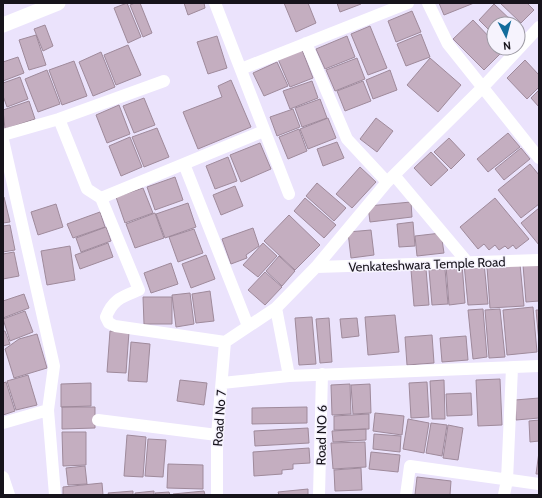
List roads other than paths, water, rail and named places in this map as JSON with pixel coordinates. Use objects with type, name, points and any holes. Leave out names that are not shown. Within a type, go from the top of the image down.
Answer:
[{"type":"street","points":[[3,25],[58,3]]},
{"type":"street","points":[[215,3],[289,194]]},
{"type":"street","points":[[241,69],[408,3]]},
{"type":"street","points":[[428,3],[448,44],[484,86],[539,158]]},
{"type":"street","points":[[59,119],[87,189],[101,198],[139,290],[118,299],[110,306],[106,317],[109,323],[115,326],[225,342],[276,308],[316,268],[390,178],[484,86],[539,27]]},
{"type":"street","points":[[306,43],[347,139],[390,178],[468,262]]},
{"type":"street","points":[[3,135],[59,119],[164,81]]},
{"type":"street","points":[[101,198],[264,131]]},
{"type":"street","points":[[3,140],[54,366],[48,410],[55,495]]},
{"type":"street","points":[[184,164],[248,326]]},
{"type":"street","name":"Venkateshwara Temple Road","points":[[316,268],[539,260]]},
{"type":"street","points":[[276,308],[289,376]]},
{"type":"street","name":"Road No 7","points":[[217,495],[217,435],[225,342]]},
{"type":"street","points":[[222,383],[322,374],[539,366]]},
{"type":"street","points":[[504,495],[507,480],[512,368]]},
{"type":"street","name":"Road NO 6","points":[[319,495],[322,374]]},
{"type":"street","points":[[3,423],[48,410]]},
{"type":"street","points":[[98,420],[217,435]]},
{"type":"street","points":[[406,495],[410,466],[539,484]]},
{"type":"street","points":[[3,477],[9,495]]}]
